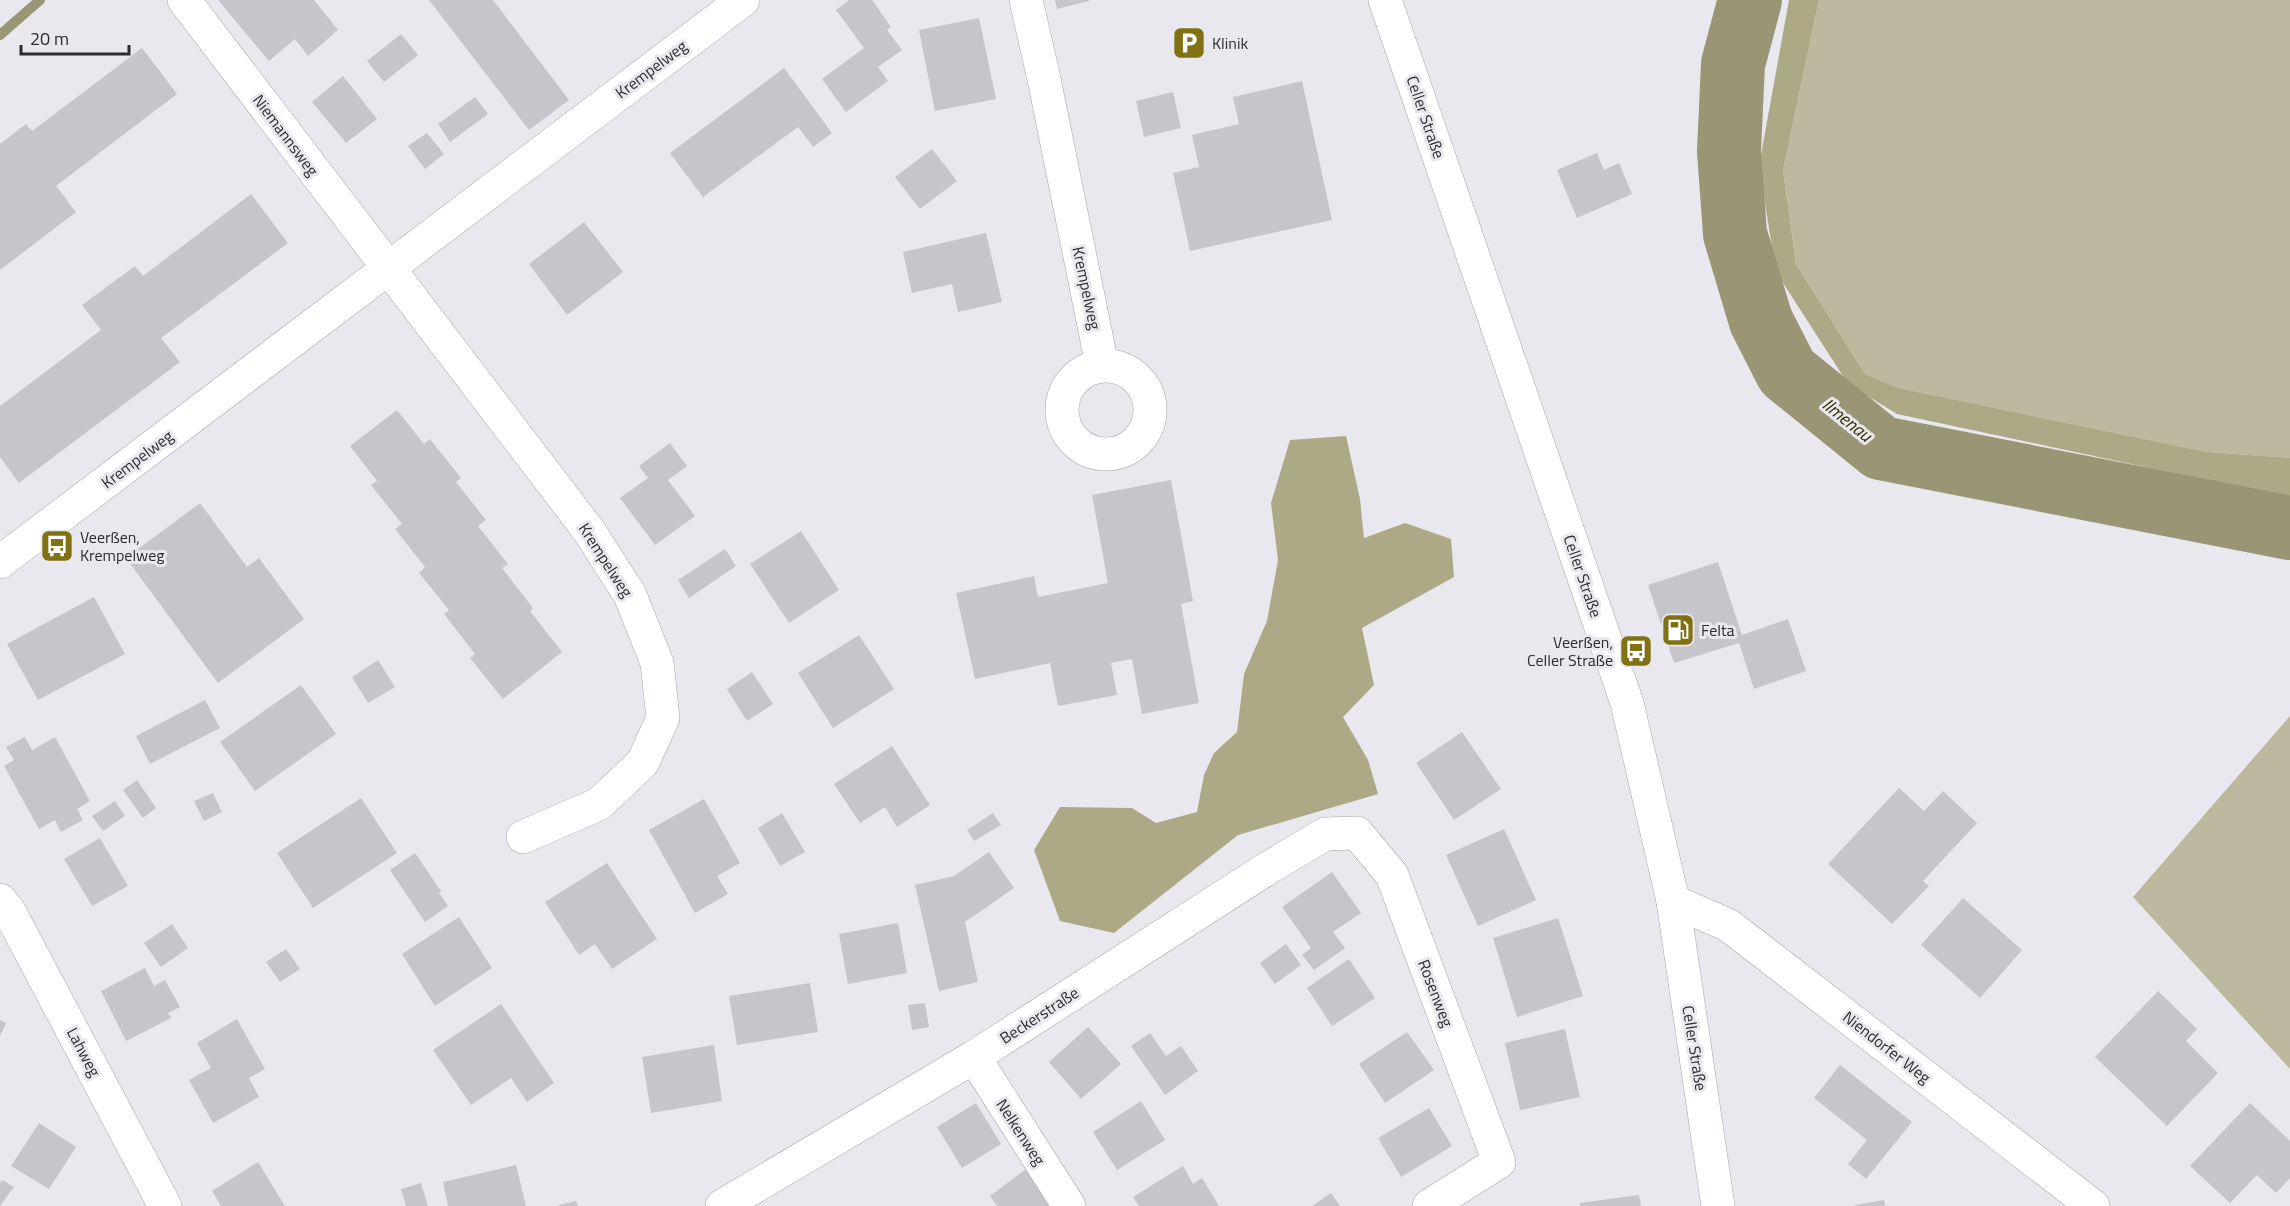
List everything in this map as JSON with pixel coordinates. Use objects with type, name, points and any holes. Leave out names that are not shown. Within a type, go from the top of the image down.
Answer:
[{"type":"street","name":"Niemannsweg","points":[[184,0],[388,270]]},
{"type":"street","name":"Krempelweg","points":[[0,562],[743,0]]},
{"type":"street","name":"Krempelweg","points":[[1026,0],[1102,365]]},
{"type":"street","name":"Celler Straße","points":[[1385,0],[1627,703],[1673,901],[1718,1206]]},
{"type":"street","name":"Krempelweg","points":[[388,270],[589,531],[630,596],[657,663],[663,718],[643,762],[599,804],[523,837]]},
{"type":"street","name":"Beckerstraße","points":[[722,1206],[974,1058],[1268,868],[1325,834],[1357,833]]},
{"type":"street","name":"Rosenweg","points":[[1357,833],[1392,875],[1499,1162],[1429,1206]]},
{"type":"street","name":"Lahweg","points":[[0,900],[9,911],[165,1206]]},
{"type":"street","name":"Niendorfer Weg","points":[[1673,901],[1728,925],[2093,1206]]},
{"type":"street","name":"Nelkenweg","points":[[974,1058],[1069,1206]]},
{"type":"shaded area","points":[[1789,0],[1819,0],[1783,170],[1796,264],[1865,374],[1899,388],[2207,452],[2290,458],[2290,498],[1897,414],[1848,384],[1776,272],[1759,166]]},
{"type":"shaded area","points":[[1819,0],[2290,0],[2290,458],[2207,452],[1899,388],[1865,374],[1796,264],[1783,170]]},
{"type":"shaded area","points":[[1346,436],[1360,499],[1364,538],[1405,523],[1451,539],[1454,577],[1362,628],[1374,685],[1343,717],[1368,760],[1378,794],[1238,835],[1114,933],[1060,921],[1034,850],[1060,807],[1132,808],[1156,823],[1197,812],[1204,775],[1214,753],[1237,732],[1244,674],[1267,621],[1278,560],[1271,503],[1290,440]]},
{"type":"shaded area","points":[[2290,716],[2290,1069],[2133,897]]},
{"type":"building","points":[[218,0],[314,0],[338,30],[308,56],[295,39],[269,61]]},
{"type":"building","points":[[429,0],[493,0],[569,100],[529,130]]},
{"type":"building","points":[[849,0],[872,0],[891,27],[887,30],[902,50],[878,67],[888,81],[846,112],[822,79],[864,48],[836,10]]},
{"type":"building","points":[[1055,0],[1089,0],[1089,1],[1057,9]]},
{"type":"building","points":[[979,18],[996,99],[935,111],[919,30]]},
{"type":"building","points":[[401,34],[418,55],[384,82],[367,61]]},
{"type":"building","points":[[142,48],[177,94],[56,186],[76,212],[0,270],[0,144],[26,124],[32,131]]},
{"type":"building","points":[[784,68],[832,133],[813,147],[798,127],[703,197],[670,153]]},
{"type":"building","points":[[343,76],[377,119],[346,143],[312,102]]},
{"type":"building","points":[[1302,81],[1332,220],[1190,251],[1173,173],[1199,167],[1192,135],[1239,124],[1233,97]]},
{"type":"building","points":[[1173,92],[1181,128],[1144,137],[1136,101]]},
{"type":"building","points":[[475,97],[488,114],[450,142],[438,124]]},
{"type":"building","points":[[427,133],[444,154],[425,169],[408,146]]},
{"type":"building","points":[[932,149],[957,181],[920,209],[895,177]]},
{"type":"building","points":[[1597,153],[1604,170],[1619,163],[1632,194],[1577,218],[1557,170]]},
{"type":"building","points":[[251,194],[288,243],[161,338],[180,362],[19,483],[0,457],[0,406],[101,330],[82,305],[135,266],[143,276]]},
{"type":"building","points":[[584,222],[623,272],[567,315],[529,264]]},
{"type":"building","points":[[986,233],[1002,302],[958,312],[952,284],[912,293],[903,252]]},
{"type":"building","points":[[397,410],[424,444],[430,439],[461,478],[456,482],[486,520],[478,526],[508,564],[502,568],[533,608],[530,611],[562,652],[503,699],[470,658],[475,654],[444,614],[449,610],[419,573],[425,567],[395,529],[402,524],[371,485],[377,481],[350,446]]},
{"type":"building","points":[[670,443],[687,466],[668,480],[695,516],[655,545],[620,498],[648,478],[639,466]]},
{"type":"building","points":[[1171,480],[1193,601],[1181,604],[1199,703],[1142,714],[1132,659],[1111,663],[1117,695],[1058,706],[1050,663],[975,679],[956,593],[1034,576],[1038,597],[1108,583],[1092,495]]},
{"type":"building","points":[[200,503],[247,567],[259,558],[304,619],[218,683],[126,558]]},
{"type":"building","points":[[801,531],[839,590],[789,623],[750,564]]},
{"type":"building","points":[[725,549],[736,566],[689,598],[678,580]]},
{"type":"building","points":[[1718,562],[1742,635],[1788,619],[1806,671],[1754,689],[1739,643],[1674,663],[1648,585]]},
{"type":"building","points":[[94,597],[125,654],[38,700],[7,644]]},
{"type":"building","points":[[859,635],[894,689],[833,728],[798,673]]},
{"type":"building","points":[[378,660],[395,687],[368,703],[352,677]]},
{"type":"building","points":[[752,672],[773,704],[747,721],[727,689]]},
{"type":"building","points":[[301,685],[336,734],[255,791],[220,742]]},
{"type":"building","points":[[205,700],[220,728],[150,764],[136,736]]},
{"type":"building","points":[[1462,732],[1501,789],[1454,820],[1416,763]]},
{"type":"building","points":[[25,737],[32,750],[55,737],[90,801],[77,809],[83,820],[61,832],[55,820],[39,829],[4,766],[14,760],[6,747]]},
{"type":"building","points":[[892,746],[930,805],[897,827],[885,807],[860,823],[834,784]]},
{"type":"building","points":[[137,780],[156,808],[143,818],[123,790]]},
{"type":"building","points":[[1899,788],[1924,811],[1943,791],[1977,823],[1923,881],[1929,886],[1892,924],[1828,864]]},
{"type":"building","points":[[213,793],[222,812],[204,821],[194,801]]},
{"type":"building","points":[[361,798],[397,853],[313,908],[277,853]]},
{"type":"building","points":[[704,799],[740,863],[717,876],[728,894],[695,913],[649,830]]},
{"type":"building","points":[[115,801],[125,816],[103,831],[92,816]]},
{"type":"building","points":[[782,813],[805,852],[780,866],[758,828]]},
{"type":"building","points":[[993,813],[1001,825],[974,841],[967,830]]},
{"type":"building","points":[[1504,829],[1536,900],[1478,926],[1446,855]]},
{"type":"building","points":[[100,838],[128,886],[92,906],[64,859]]},
{"type":"building","points":[[989,852],[1014,888],[965,922],[978,982],[939,991],[915,885],[954,876]]},
{"type":"building","points":[[415,853],[441,891],[439,893],[448,906],[425,922],[390,870]]},
{"type":"building","points":[[607,863],[657,939],[612,969],[595,944],[579,955],[545,902]]},
{"type":"building","points":[[1332,872],[1361,913],[1333,932],[1345,948],[1314,970],[1302,955],[1311,948],[1282,907]]},
{"type":"building","points":[[1963,898],[2022,950],[1980,998],[1921,945]]},
{"type":"building","points":[[459,917],[492,968],[435,1006],[402,954]]},
{"type":"building","points":[[1558,918],[1583,996],[1517,1017],[1493,938]]},
{"type":"building","points":[[898,923],[907,973],[848,984],[839,934]]},
{"type":"building","points":[[172,924],[188,948],[161,967],[144,943]]},
{"type":"building","points":[[1286,944],[1301,965],[1275,984],[1260,963]]},
{"type":"building","points":[[286,949],[300,969],[280,982],[266,962]]},
{"type":"building","points":[[1349,959],[1375,998],[1332,1026],[1307,988]]},
{"type":"building","points":[[145,968],[154,986],[165,980],[180,1007],[168,1013],[171,1018],[126,1041],[101,991]]},
{"type":"building","points":[[810,983],[818,1032],[737,1045],[729,996]]},
{"type":"building","points":[[2158,991],[2197,1029],[2186,1041],[2218,1073],[2167,1126],[2095,1057]]},
{"type":"building","points":[[925,1003],[929,1027],[912,1030],[908,1005]]},
{"type":"building","points":[[501,1004],[554,1083],[527,1102],[511,1078],[471,1105],[433,1050]]},
{"type":"building","points":[[237,1019],[265,1069],[249,1078],[259,1097],[213,1123],[189,1080],[211,1068],[197,1043]]},
{"type":"building","points":[[0,1020],[6,1023],[0,1036]]},
{"type":"building","points":[[1088,1027],[1121,1064],[1081,1099],[1049,1062]]},
{"type":"building","points":[[1565,1029],[1580,1097],[1520,1110],[1505,1043]]},
{"type":"building","points":[[1407,1032],[1434,1070],[1385,1103],[1359,1064]]},
{"type":"building","points":[[1150,1033],[1166,1056],[1181,1046],[1198,1071],[1165,1095],[1131,1046]]},
{"type":"building","points":[[714,1045],[722,1101],[651,1113],[642,1057]]},
{"type":"building","points":[[1840,1065],[1912,1122],[1866,1179],[1848,1164],[1867,1140],[1814,1098]]},
{"type":"building","points":[[1141,1101],[1165,1140],[1117,1170],[1093,1132]]},
{"type":"building","points":[[976,1103],[1001,1144],[962,1168],[937,1127]]},
{"type":"building","points":[[2250,1103],[2290,1141],[2290,1178],[2276,1193],[2257,1175],[2230,1203],[2190,1166]]},
{"type":"building","points":[[1429,1108],[1452,1146],[1401,1177],[1378,1138]]},
{"type":"building","points":[[39,1123],[76,1147],[49,1189],[11,1166]]},
{"type":"building","points":[[258,1162],[285,1206],[221,1206],[212,1191]]},
{"type":"building","points":[[516,1165],[526,1206],[448,1206],[443,1182]]},
{"type":"building","points":[[1030,1166],[1056,1206],[997,1206],[990,1196]]},
{"type":"building","points":[[1183,1166],[1193,1184],[1202,1178],[1219,1206],[1139,1206],[1133,1197]]},
{"type":"building","points":[[2,1180],[14,1187],[0,1206],[0,1183]]},
{"type":"building","points":[[421,1183],[428,1206],[406,1206],[401,1189]]},
{"type":"building","points":[[1331,1193],[1340,1206],[1312,1206]]},
{"type":"building","points":[[1639,1195],[1641,1206],[1580,1206],[1580,1203]]},
{"type":"building","points":[[1884,1200],[1885,1206],[1855,1206],[1855,1205]]},
{"type":"building","points":[[576,1201],[578,1206],[559,1206],[559,1205]]},
{"type":"waterway","points":[[0,35],[40,0]]},
{"type":"waterway","name":"Ilmenau","points":[[1750,0],[1733,64],[1729,151],[1735,234],[1761,321],[1787,372],[1881,448],[2290,528]]},
{"type":"place","name":"Klinik","points":[[1189,43]]},
{"type":"place","name":"Veerßen, Krempelweg","points":[[57,546]]},
{"type":"place","name":"Felta","points":[[1678,630]]},
{"type":"place","name":"Veerßen, Celler Straße","points":[[1636,651]]}]
